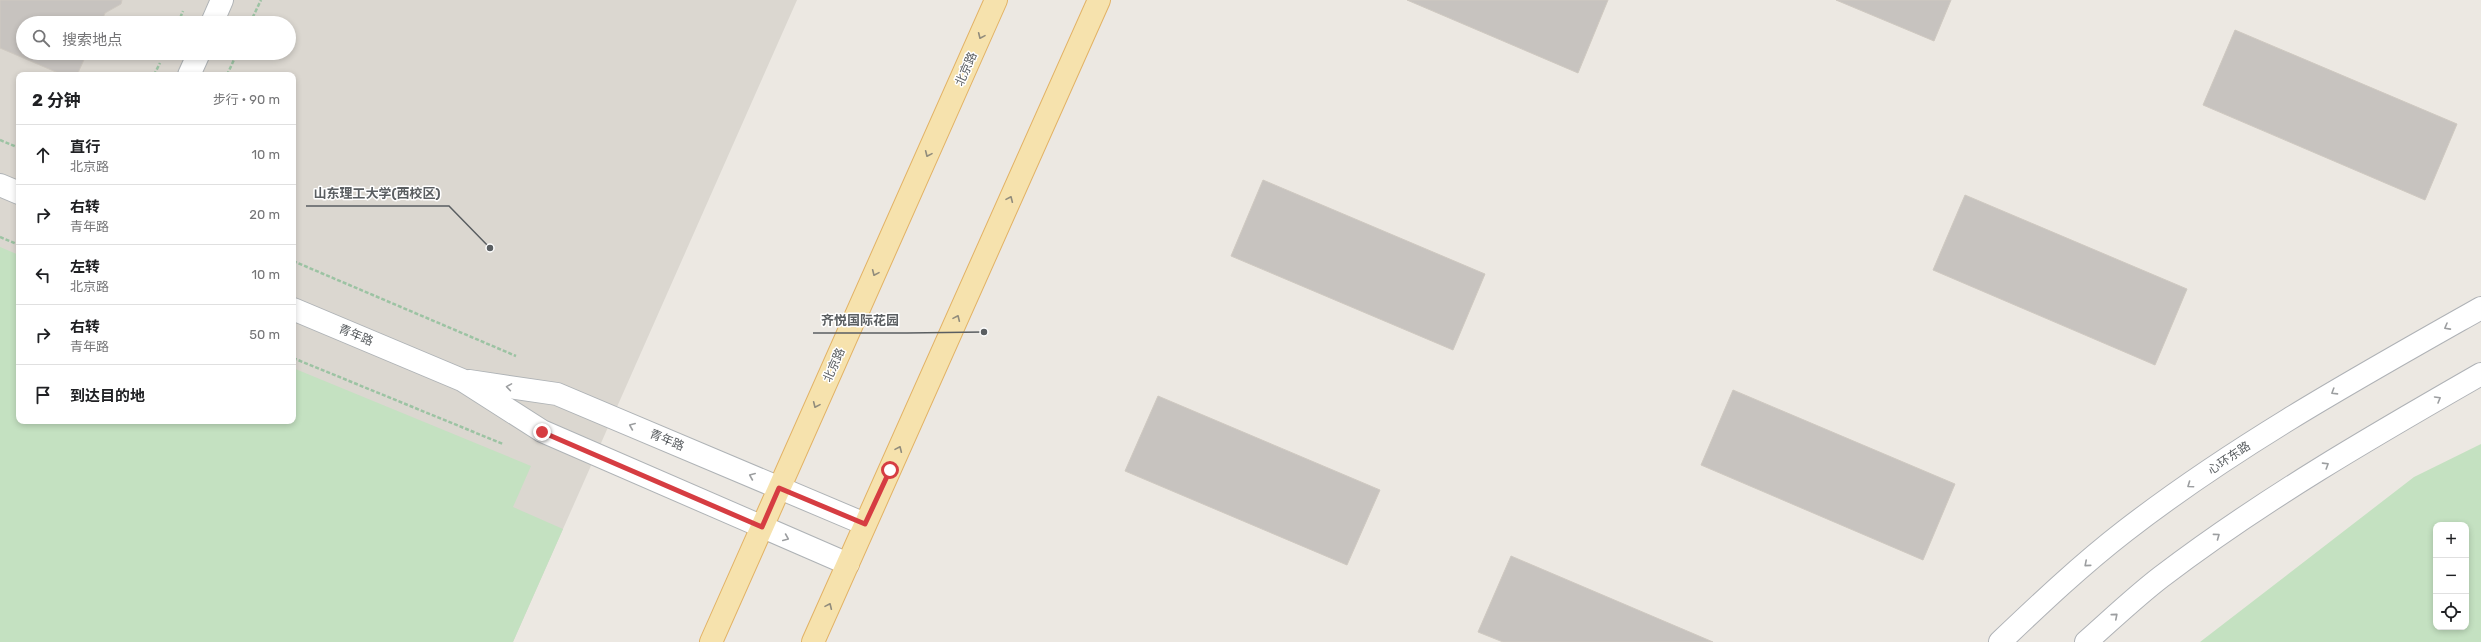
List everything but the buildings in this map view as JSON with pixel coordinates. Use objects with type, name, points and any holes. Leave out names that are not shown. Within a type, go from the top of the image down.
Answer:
[{"type":"main road","name":"北京路","points":[[710,642],[996,0]]},
{"type":"main road","points":[[813,642],[1099,0]]},
{"type":"street","points":[[215,16],[222,0]]},
{"type":"street","points":[[190,72],[196,60]]},
{"type":"street","points":[[0,186],[16,192]]},
{"type":"street","name":"心环东路","points":[[2000,642],[2124,532],[2235,453],[2346,384],[2481,308]]},
{"type":"street","name":"青年路","points":[[296,310],[462,380],[542,432],[848,564]]},
{"type":"street","points":[[2086,642],[2160,577],[2268,500],[2375,434],[2481,374]]},
{"type":"street","name":"青年路","points":[[462,380],[558,394],[865,524]]},
{"type":"path","points":[[253,16],[261,0]]},
{"type":"path","points":[[228,72],[234,60]]},
{"type":"path","points":[[0,140],[16,147]]},
{"type":"path","points":[[0,237],[16,244]]},
{"type":"shaded area","points":[[0,0],[797,0],[513,642],[0,642]]},
{"type":"green space","points":[[0,247],[16,254],[16,424],[296,424],[296,369],[531,466],[513,507],[563,529],[513,642],[0,642]]},
{"type":"green space","points":[[2481,444],[2481,642],[2200,642],[2414,477]]},
{"type":"place","name":"山东理工大学(西校区)","points":[[490,248]]},
{"type":"place","name":"齐悦国际花园","points":[[984,332]]},
{"type":"route","points":[[542,432],[762,527],[779,488],[865,524],[890,470]]}]
